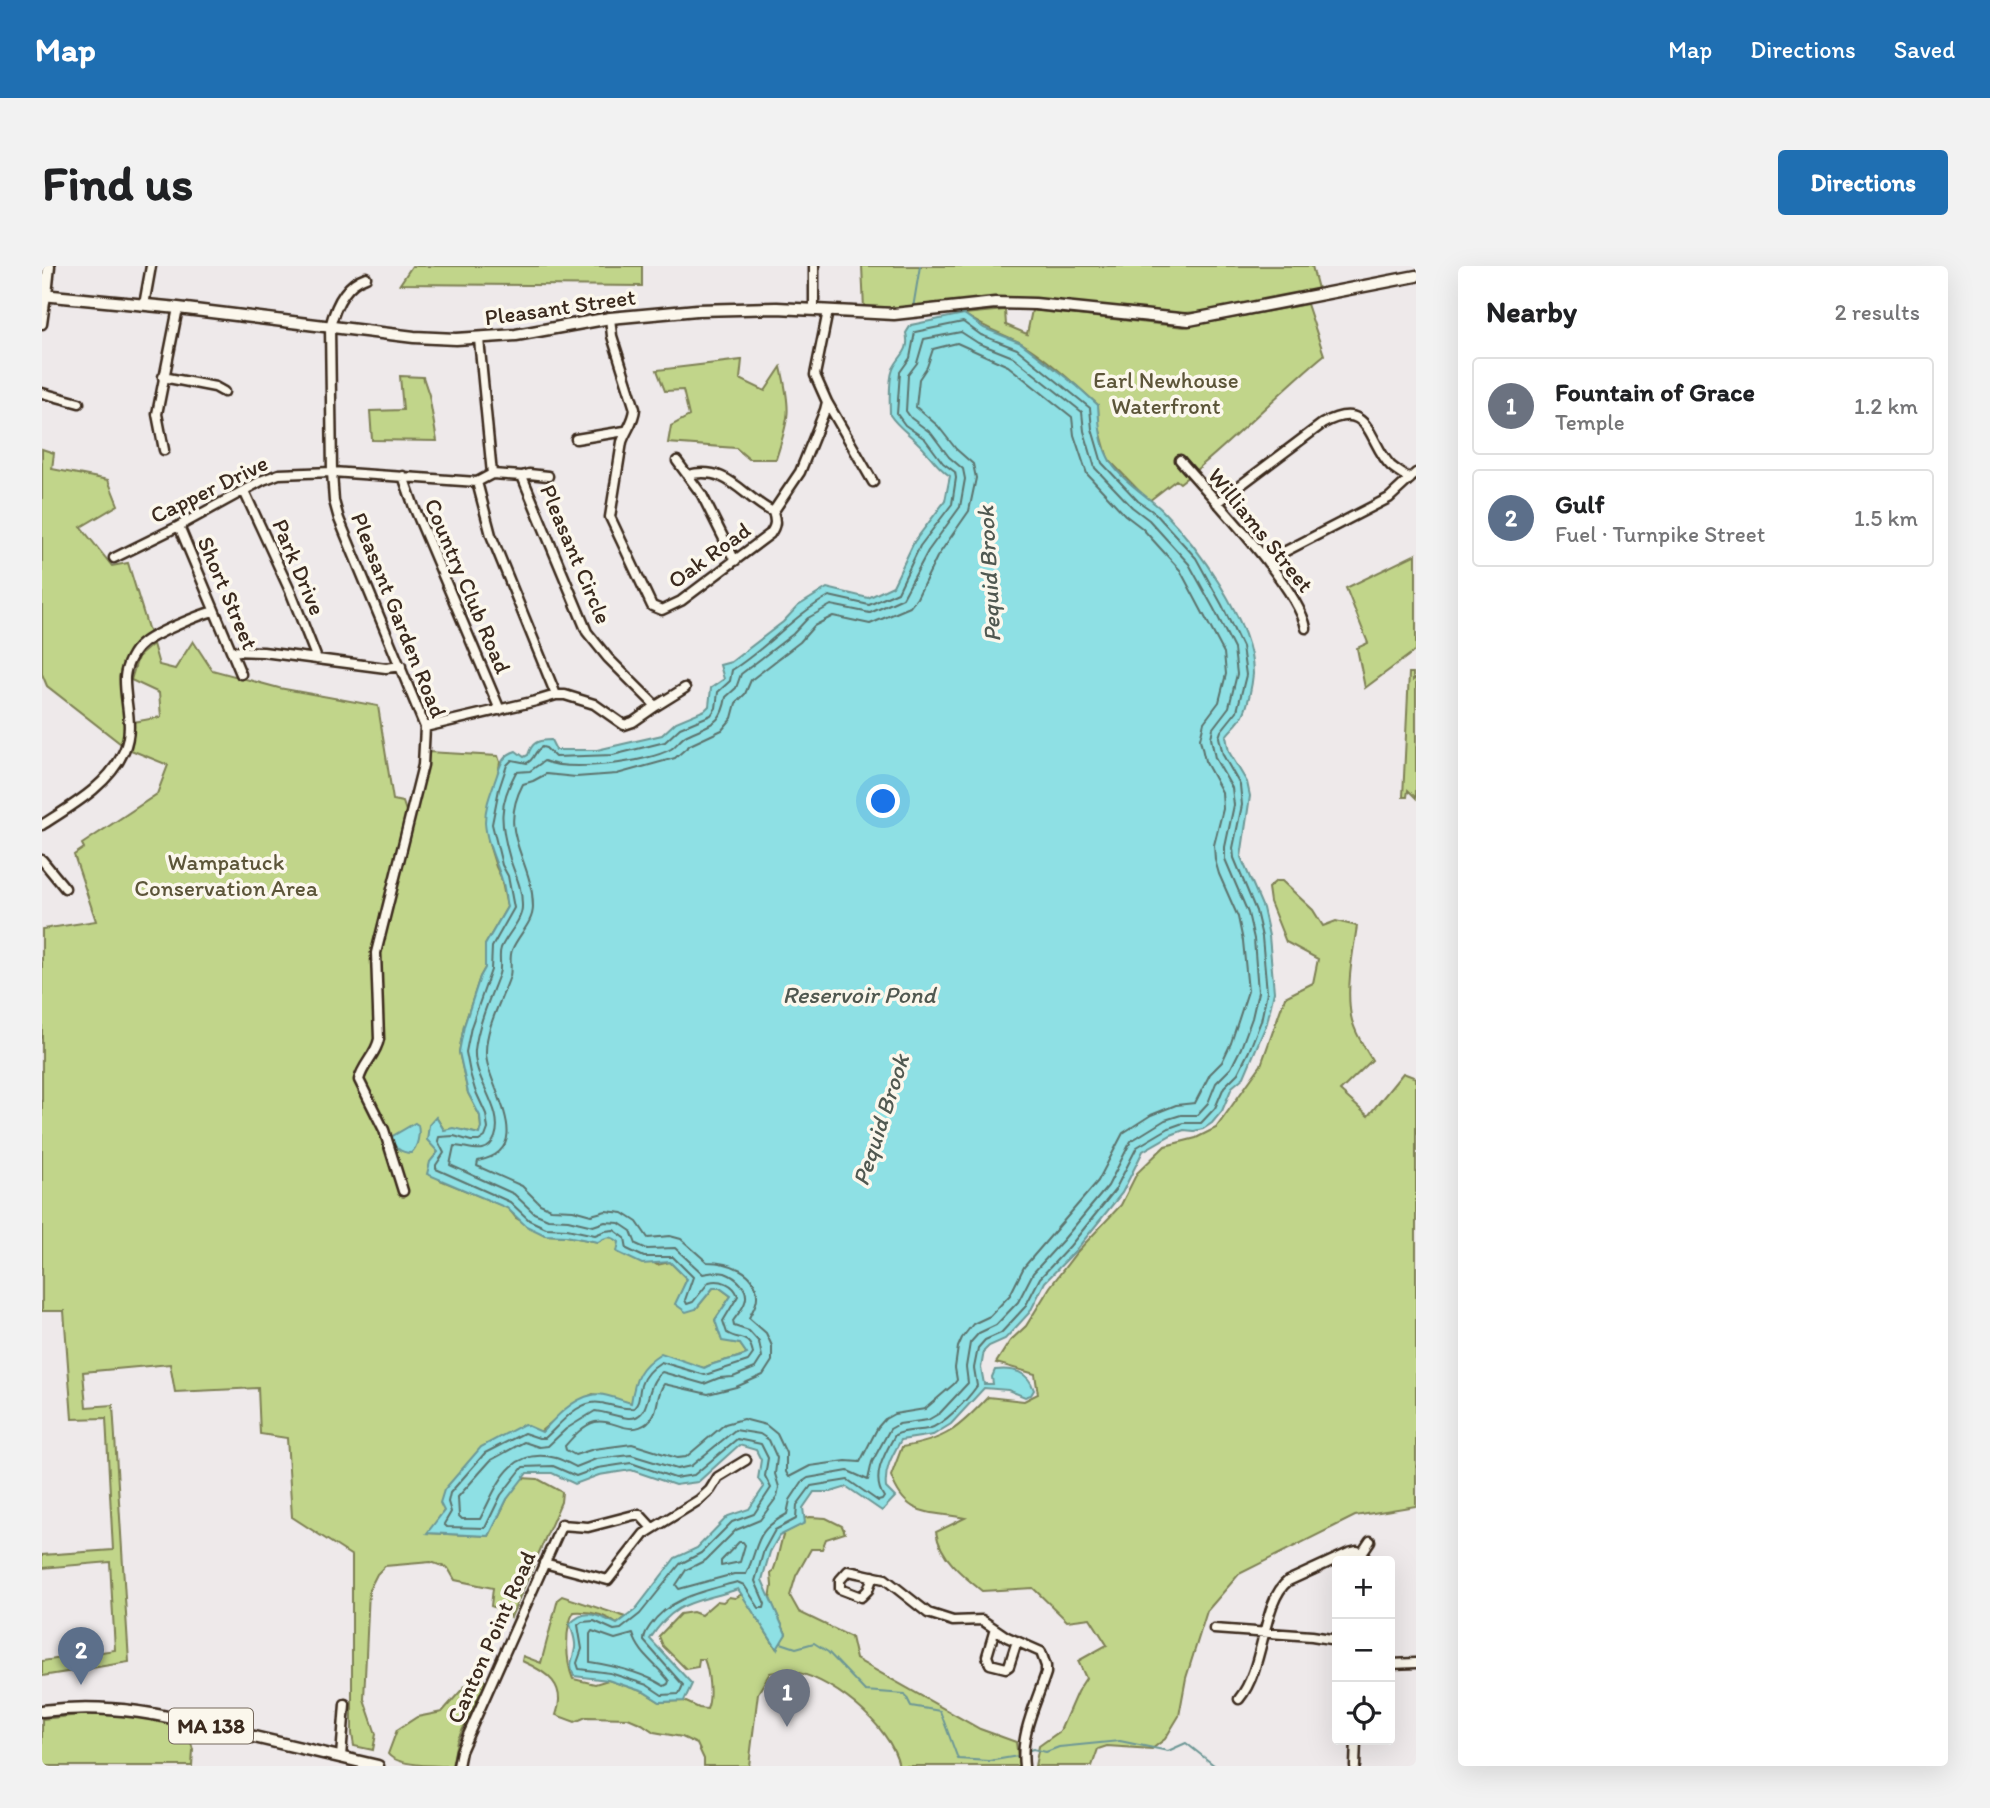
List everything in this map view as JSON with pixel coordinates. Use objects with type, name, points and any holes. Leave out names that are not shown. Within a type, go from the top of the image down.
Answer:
[{"type":"main road","points":[[44,295],[49,266]]},
{"type":"main road","name":"Pleasant Street","points":[[44,295],[178,308],[414,337],[479,338],[516,335],[610,318],[697,310],[814,310],[901,314],[995,303],[1035,303],[1189,320],[1416,276]]},
{"type":"main road","name":"MA 138","points":[[42,1711],[86,1707],[134,1710],[378,1766]]},
{"type":"street","points":[[144,305],[151,266]]},
{"type":"street","points":[[814,266],[814,310]]},
{"type":"street","points":[[330,327],[337,307],[350,286],[366,277]]},
{"type":"street","points":[[42,324],[44,295]]},
{"type":"street","points":[[164,450],[157,414],[178,308]]},
{"type":"street","points":[[828,311],[815,375],[827,402],[873,482]]},
{"type":"street","name":"Oak Road","points":[[610,318],[612,336],[635,409],[634,421],[625,431],[610,517],[652,606],[662,610],[674,605],[771,534],[776,521],[774,512],[800,472],[827,402]]},
{"type":"street","name":"Pleasant Garden Road","points":[[330,327],[332,472],[339,520],[425,727],[423,765],[376,953],[378,1047],[359,1080],[384,1130],[403,1191]]},
{"type":"street","points":[[479,338],[492,474],[477,482],[491,536],[556,695]]},
{"type":"street","points":[[163,377],[215,387],[224,393]]},
{"type":"street","points":[[42,393],[79,402]]},
{"type":"street","points":[[1217,503],[1322,424],[1342,415],[1358,419],[1365,425],[1390,465],[1413,476],[1389,498],[1282,553],[1268,564]]},
{"type":"street","points":[[576,439],[625,431]]},
{"type":"street","points":[[677,460],[713,516],[735,561]]},
{"type":"street","name":"Williams Street","points":[[1180,460],[1268,564],[1301,611],[1306,628]]},
{"type":"street","name":"Capper Drive","points":[[114,558],[279,474],[332,472],[477,482]]},
{"type":"street","points":[[688,475],[709,472],[726,477],[758,503],[774,512]]},
{"type":"street","name":"Pleasant Circle","points":[[492,474],[548,476]]},
{"type":"street","name":"Country Club Road","points":[[403,476],[499,710]]},
{"type":"street","name":"Pleasant Circle","points":[[522,476],[593,643],[656,706]]},
{"type":"street","name":"Park Drive","points":[[243,491],[291,593],[317,659]]},
{"type":"street","name":"Short Street","points":[[179,526],[241,674]]},
{"type":"street","points":[[42,825],[105,779],[121,757],[129,726],[126,671],[140,645],[214,611]]},
{"type":"street","points":[[233,651],[263,652],[386,668],[401,666]]},
{"type":"street","points":[[425,727],[556,695],[594,704],[624,725],[633,722],[685,688]]},
{"type":"street","points":[[42,860],[65,888]]},
{"type":"street","points":[[544,1563],[608,1580],[634,1545],[652,1528],[699,1500],[710,1490],[718,1477],[746,1460]]},
{"type":"street","name":"Canton Point Road","points":[[458,1766],[461,1751],[561,1524],[588,1528],[640,1515],[652,1528]]},
{"type":"street","points":[[1362,1552],[1370,1541]]},
{"type":"street","points":[[1362,1552],[1364,1556]]},
{"type":"street","points":[[1239,1699],[1248,1688],[1253,1675],[1272,1607],[1281,1586],[1349,1553],[1362,1552]]},
{"type":"street","points":[[873,1576],[890,1581],[918,1606],[937,1617],[982,1620],[1041,1652],[1046,1666],[1026,1730],[1022,1753],[1024,1766]]},
{"type":"street","points":[[995,1629],[986,1656],[990,1664],[1006,1668],[1009,1666],[1017,1641]]},
{"type":"street","points":[[1214,1629],[1332,1640]]},
{"type":"street","points":[[1395,1664],[1416,1663]]},
{"type":"street","points":[[341,1757],[345,1704]]},
{"type":"street","points":[[1355,1766],[1356,1745]]},
{"type":"green space","points":[[412,266],[642,266],[642,286],[400,284]]},
{"type":"green space","points":[[862,266],[1312,266],[1318,289],[1240,306],[1180,313],[1142,312],[1012,298],[864,309]]},
{"type":"green space","name":"Earl Newhouse Waterfront","points":[[1307,304],[1324,355],[1199,468],[1180,483],[1176,480],[1149,501],[1108,459],[1099,427],[1098,405],[1060,371],[1028,348],[964,314],[1005,310],[1006,325],[1027,334],[1032,310],[1184,327]]},
{"type":"green space","points":[[742,360],[740,379],[765,391],[781,367],[788,413],[776,459],[749,459],[736,448],[668,443],[671,426],[689,416],[683,390],[665,391],[657,370]]},
{"type":"green space","points":[[400,376],[423,377],[437,441],[372,440],[370,411],[403,410]]},
{"type":"green space","points":[[42,449],[54,453],[52,469],[108,480],[118,505],[81,527],[112,566],[128,563],[151,638],[129,662],[125,747],[47,686],[42,674]]},
{"type":"green space","points":[[1416,554],[1416,650],[1365,688],[1357,648],[1368,643],[1346,588]]},
{"type":"green space","name":"Wampatuck Conservation Area","points":[[193,641],[212,670],[279,688],[378,706],[393,800],[403,802],[406,811],[407,808],[416,807],[428,752],[498,756],[500,762],[488,841],[501,877],[507,907],[485,945],[485,968],[464,1026],[459,1052],[468,1093],[480,1116],[481,1128],[479,1134],[444,1130],[436,1117],[438,1152],[430,1162],[440,1180],[508,1208],[516,1218],[545,1235],[598,1242],[614,1237],[657,1265],[670,1262],[687,1279],[676,1304],[696,1309],[713,1288],[720,1288],[731,1296],[715,1320],[722,1340],[740,1344],[747,1354],[704,1368],[689,1364],[631,1403],[593,1394],[576,1402],[444,1511],[428,1533],[489,1536],[507,1499],[522,1478],[538,1479],[562,1492],[561,1502],[511,1617],[505,1611],[491,1606],[493,1588],[455,1580],[448,1568],[431,1562],[385,1566],[377,1574],[369,1590],[364,1699],[376,1734],[373,1750],[354,1746],[352,1734],[352,1556],[292,1517],[287,1438],[260,1434],[258,1388],[175,1392],[170,1364],[83,1372],[86,1407],[113,1405],[129,1662],[42,1676],[42,1661],[115,1650],[110,1562],[42,1568],[42,1555],[113,1550],[106,1418],[72,1419],[64,1311],[42,1311],[42,929],[96,921],[74,855],[84,848],[82,844],[157,794],[168,765],[131,750],[133,722],[161,717],[159,693],[131,680],[138,657],[153,644],[159,665],[175,669]]},
{"type":"green space","points":[[1409,673],[1413,673],[1413,680],[1416,677],[1416,798],[1408,790],[1407,797],[1403,797]]},
{"type":"green space","points":[[1276,881],[1282,881],[1313,910],[1323,926],[1336,921],[1357,926],[1350,978],[1350,1009],[1355,1029],[1372,1060],[1340,1091],[1368,1116],[1403,1073],[1416,1078],[1416,1506],[1355,1516],[1239,1574],[1207,1611],[1186,1678],[1179,1716],[1165,1739],[1152,1749],[1107,1746],[1098,1749],[1092,1766],[1035,1766],[1039,1746],[1060,1731],[1086,1678],[1078,1661],[1107,1645],[1090,1618],[1067,1621],[1033,1588],[982,1591],[960,1573],[947,1558],[938,1541],[936,1532],[965,1518],[919,1510],[904,1499],[891,1476],[902,1447],[930,1441],[951,1431],[988,1397],[1024,1401],[1038,1394],[1035,1374],[996,1363],[1010,1341],[1026,1326],[1050,1287],[1076,1253],[1121,1205],[1137,1173],[1165,1146],[1196,1138],[1216,1128],[1261,1065],[1285,997],[1313,983],[1318,959],[1286,942],[1270,902],[1268,888]]},
{"type":"green space","points":[[804,1518],[826,1518],[842,1526],[845,1533],[826,1539],[822,1549],[811,1549],[796,1576],[790,1596],[799,1612],[851,1637],[856,1659],[980,1729],[1016,1742],[1019,1766],[899,1766],[884,1735],[855,1704],[820,1681],[787,1671],[770,1673],[758,1693],[749,1766],[704,1766],[704,1759],[697,1744],[682,1737],[654,1732],[628,1718],[586,1717],[575,1722],[556,1715],[559,1705],[557,1688],[547,1675],[522,1661],[523,1656],[541,1663],[558,1599],[562,1596],[626,1617],[617,1624],[597,1614],[574,1612],[567,1645],[573,1679],[595,1684],[608,1680],[644,1692],[660,1702],[684,1701],[707,1709],[709,1684],[704,1659],[699,1659],[698,1667],[686,1669],[663,1646],[659,1636],[680,1614],[693,1612],[701,1615],[717,1601],[723,1602],[729,1597],[735,1598],[742,1594],[776,1648],[786,1634],[770,1599],[771,1574],[784,1533],[804,1523]]},
{"type":"green space","points":[[482,1677],[485,1681],[483,1688],[457,1741],[452,1766],[407,1763],[388,1754],[397,1730],[417,1717],[442,1712],[465,1686]]},
{"type":"green space","points":[[99,1713],[136,1716],[187,1728],[193,1750],[192,1766],[42,1766],[42,1719]]},
{"type":"water","name":"Reservoir Pond","points":[[964,314],[984,328],[1021,343],[1098,405],[1105,451],[1112,464],[1124,478],[1161,509],[1191,543],[1220,586],[1244,631],[1251,653],[1253,674],[1250,695],[1245,711],[1226,736],[1229,752],[1247,782],[1250,796],[1241,857],[1263,908],[1269,936],[1274,992],[1267,1023],[1244,1077],[1232,1087],[1222,1111],[1203,1129],[1184,1130],[1143,1151],[1122,1193],[1076,1250],[1045,1282],[1030,1312],[1005,1339],[984,1351],[981,1368],[984,1384],[993,1384],[995,1370],[1014,1370],[1028,1379],[1034,1390],[1031,1395],[1025,1397],[1008,1390],[984,1388],[951,1424],[933,1435],[901,1440],[886,1475],[886,1488],[895,1497],[882,1511],[847,1487],[831,1492],[814,1492],[803,1508],[805,1523],[779,1536],[770,1552],[762,1580],[786,1634],[777,1649],[738,1589],[688,1604],[669,1616],[650,1639],[692,1684],[684,1701],[660,1702],[644,1692],[608,1680],[574,1676],[571,1664],[575,1642],[570,1624],[587,1614],[617,1624],[635,1610],[675,1558],[697,1548],[728,1516],[749,1509],[764,1487],[758,1479],[761,1460],[756,1450],[739,1445],[698,1482],[675,1485],[631,1470],[599,1475],[575,1484],[552,1473],[527,1473],[507,1499],[489,1536],[427,1533],[444,1511],[440,1503],[444,1490],[481,1447],[524,1424],[542,1432],[558,1415],[585,1397],[606,1395],[631,1403],[639,1374],[661,1353],[704,1368],[747,1354],[740,1344],[722,1341],[715,1320],[731,1296],[720,1288],[713,1288],[696,1309],[686,1312],[675,1304],[687,1279],[670,1262],[642,1264],[617,1252],[619,1242],[611,1238],[598,1242],[545,1235],[526,1226],[507,1208],[427,1174],[430,1162],[438,1152],[427,1140],[429,1125],[436,1117],[444,1130],[453,1128],[479,1134],[481,1127],[480,1116],[468,1093],[459,1052],[464,1026],[485,968],[485,945],[507,907],[503,883],[486,829],[487,804],[501,763],[512,753],[516,751],[524,757],[528,755],[531,747],[542,741],[551,740],[556,750],[597,750],[662,735],[676,722],[705,710],[709,706],[711,688],[724,679],[720,665],[731,662],[783,622],[798,606],[827,588],[868,598],[893,586],[914,542],[945,501],[950,476],[890,415],[891,374],[906,349],[906,333],[911,325]]},
{"type":"water","points":[[415,1123],[419,1132],[415,1147],[411,1153],[401,1151],[391,1137]]},
{"type":"waterway","name":"Pequid Brook","points":[[913,308],[920,266]]},
{"type":"waterway","name":"Pequid Brook","points":[[781,1643],[796,1648],[814,1643],[828,1652],[865,1691],[905,1694],[911,1706],[940,1711],[958,1759],[989,1761],[1018,1756]]},
{"type":"waterway","name":"Pequid Brook","points":[[1027,1751],[1033,1749],[1046,1752],[1059,1747],[1120,1741],[1168,1751],[1186,1743],[1215,1766]]},
{"type":"place","name":"Gulf","points":[[81,1685]]},
{"type":"place","name":"Fountain of Grace","points":[[787,1727]]}]
